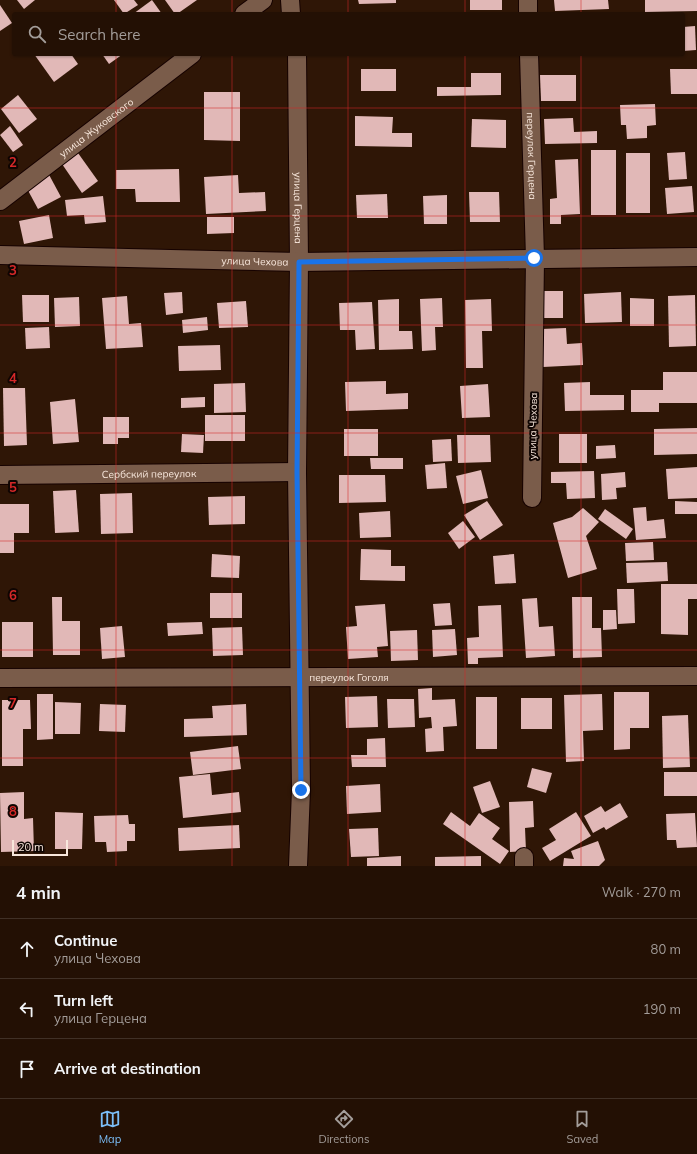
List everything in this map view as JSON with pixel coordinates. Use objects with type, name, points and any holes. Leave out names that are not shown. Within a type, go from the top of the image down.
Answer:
[{"type":"street","points":[[247,12],[263,0]]},
{"type":"street","points":[[290,0],[292,12]]},
{"type":"street","points":[[528,0],[528,12]]},
{"type":"street","name":"улица Жуковского","points":[[0,200],[189,56]]},
{"type":"street","name":"улица Герцена","points":[[297,56],[299,262],[297,472],[301,790],[298,866]]},
{"type":"street","name":"переулок Герцена","points":[[530,56],[534,258]]},
{"type":"street","name":"улица Чехова","points":[[0,255],[299,262],[697,257]]},
{"type":"street","name":"улица Чехова","points":[[532,498],[534,258]]},
{"type":"street","name":"Сербский переулок","points":[[0,474],[297,472]]},
{"type":"street","name":"переулок Гоголя","points":[[0,678],[697,676]]},
{"type":"building","points":[[17,0],[35,0],[24,9]]},
{"type":"building","points":[[114,0],[134,0],[138,5],[127,12],[123,12]]},
{"type":"building","points":[[152,0],[161,12],[136,12]]},
{"type":"building","points":[[165,0],[197,0],[180,12],[174,12]]},
{"type":"building","points":[[358,0],[396,0],[396,3],[359,4]]},
{"type":"building","points":[[470,0],[502,0],[502,10],[470,10]]},
{"type":"building","points":[[554,0],[608,0],[609,9],[555,11]]},
{"type":"building","points":[[645,0],[697,0],[697,11],[645,12]]},
{"type":"building","points":[[0,5],[12,23],[0,31]]},
{"type":"building","points":[[695,26],[696,50],[685,51],[685,27]]},
{"type":"building","points":[[35,56],[72,56],[78,64],[54,82]]},
{"type":"building","points":[[103,56],[120,56],[109,64]]},
{"type":"building","points":[[361,69],[396,69],[396,91],[361,91]]},
{"type":"building","points":[[670,69],[697,69],[697,94],[671,94]]},
{"type":"building","points":[[471,73],[501,73],[501,95],[437,96],[437,87],[471,87]]},
{"type":"building","points":[[540,75],[576,75],[576,101],[541,101]]},
{"type":"building","points":[[204,92],[240,92],[240,141],[204,140]]},
{"type":"building","points":[[18,95],[37,119],[19,133],[1,109]]},
{"type":"building","points":[[655,104],[656,125],[647,126],[647,138],[627,139],[626,125],[621,125],[620,105]]},
{"type":"building","points":[[355,116],[393,117],[392,133],[412,133],[412,147],[355,146]]},
{"type":"building","points":[[573,118],[574,132],[597,131],[597,143],[545,144],[544,119]]},
{"type":"building","points":[[472,119],[506,120],[506,148],[471,147]]},
{"type":"building","points":[[10,126],[23,145],[13,152],[0,135]]},
{"type":"building","points":[[591,150],[616,150],[616,215],[591,215]]},
{"type":"building","points":[[685,152],[687,179],[669,180],[667,153]]},
{"type":"building","points":[[78,153],[98,181],[82,193],[62,164]]},
{"type":"building","points":[[626,153],[650,153],[650,213],[626,213]]},
{"type":"building","points":[[578,159],[580,214],[561,215],[561,224],[550,224],[550,199],[557,198],[555,160]]},
{"type":"building","points":[[179,169],[180,202],[136,202],[135,189],[116,189],[116,170]]},
{"type":"building","points":[[47,171],[61,197],[38,209],[24,183]]},
{"type":"building","points":[[238,175],[239,193],[265,192],[266,211],[206,214],[204,177]]},
{"type":"building","points":[[692,186],[694,212],[667,214],[665,188]]},
{"type":"building","points":[[469,192],[499,192],[500,222],[470,222]]},
{"type":"building","points":[[387,194],[388,218],[357,218],[356,195]]},
{"type":"building","points":[[447,195],[447,224],[424,224],[423,196]]},
{"type":"building","points":[[103,196],[106,222],[85,224],[84,215],[67,216],[65,200]]},
{"type":"building","points":[[49,215],[53,238],[24,244],[19,221]]},
{"type":"building","points":[[207,217],[234,217],[234,233],[207,234]]},
{"type":"building","points":[[539,291],[563,291],[563,318],[539,318]]},
{"type":"building","points":[[182,292],[183,313],[166,315],[164,293]]},
{"type":"building","points":[[621,292],[622,322],[585,323],[584,294]]},
{"type":"building","points":[[22,295],[49,295],[49,322],[23,322]]},
{"type":"building","points":[[695,295],[696,346],[669,347],[668,296]]},
{"type":"building","points":[[127,296],[129,324],[141,323],[143,347],[106,349],[102,298]]},
{"type":"building","points":[[79,297],[80,326],[55,327],[54,298]]},
{"type":"building","points":[[442,298],[443,327],[435,327],[436,350],[422,351],[420,299]]},
{"type":"building","points":[[630,298],[654,299],[654,326],[630,326]]},
{"type":"building","points":[[399,299],[399,331],[412,331],[413,349],[379,350],[378,300]]},
{"type":"building","points":[[491,299],[492,331],[482,331],[483,368],[466,368],[465,300]]},
{"type":"building","points":[[246,301],[248,327],[219,328],[217,303]]},
{"type":"building","points":[[372,302],[375,349],[356,350],[355,330],[340,330],[339,303]]},
{"type":"building","points":[[207,317],[208,330],[183,333],[182,320]]},
{"type":"building","points":[[49,327],[50,348],[26,349],[25,328]]},
{"type":"building","points":[[566,328],[567,344],[582,343],[583,365],[543,367],[541,329]]},
{"type":"building","points":[[220,345],[221,370],[179,371],[178,346]]},
{"type":"building","points":[[663,372],[697,372],[697,403],[659,403],[659,412],[631,412],[631,390],[663,390]]},
{"type":"building","points":[[386,381],[386,394],[408,393],[408,409],[346,411],[345,382]]},
{"type":"building","points":[[590,382],[590,395],[624,395],[624,410],[565,411],[564,383]]},
{"type":"building","points":[[245,383],[246,412],[214,413],[214,384]]},
{"type":"building","points":[[488,384],[490,417],[462,418],[460,386]]},
{"type":"building","points":[[3,388],[25,388],[27,445],[4,446]]},
{"type":"building","points":[[205,397],[205,407],[181,408],[181,398]]},
{"type":"building","points":[[75,399],[79,442],[53,444],[50,402]]},
{"type":"building","points":[[205,415],[245,415],[245,441],[205,441]]},
{"type":"building","points":[[103,417],[129,417],[129,438],[118,438],[118,444],[103,444]]},
{"type":"building","points":[[697,428],[697,454],[654,455],[654,429]]},
{"type":"building","points":[[344,429],[378,429],[378,456],[344,456]]},
{"type":"building","points":[[182,434],[204,435],[203,453],[181,452]]},
{"type":"building","points":[[559,434],[587,434],[587,463],[559,463]]},
{"type":"building","points":[[457,435],[490,435],[491,462],[458,463]]},
{"type":"building","points":[[451,439],[452,461],[433,462],[432,440]]},
{"type":"building","points":[[615,445],[616,458],[596,459],[596,446]]},
{"type":"building","points":[[370,458],[403,458],[403,469],[371,469]]},
{"type":"building","points":[[445,463],[447,488],[427,489],[425,465]]},
{"type":"building","points":[[697,467],[697,498],[668,499],[666,469]]},
{"type":"building","points":[[481,470],[488,498],[463,504],[456,476]]},
{"type":"building","points":[[594,471],[595,498],[567,499],[566,483],[551,483],[551,472]]},
{"type":"building","points":[[625,472],[626,487],[616,488],[617,499],[602,500],[601,474]]},
{"type":"building","points":[[339,475],[385,475],[386,502],[339,503]]},
{"type":"building","points":[[76,490],[79,532],[55,533],[53,491]]},
{"type":"building","points":[[132,493],[133,533],[101,534],[100,494]]},
{"type":"building","points":[[245,496],[245,524],[209,525],[208,497]]},
{"type":"building","points":[[487,501],[503,525],[480,540],[464,515]]},
{"type":"building","points":[[675,501],[697,502],[697,514],[675,514]]},
{"type":"building","points":[[0,504],[29,504],[29,533],[14,533],[14,553],[0,553]]},
{"type":"building","points":[[646,507],[647,521],[664,519],[666,538],[636,540],[633,508]]},
{"type":"building","points":[[583,508],[599,522],[586,536],[597,569],[568,578],[553,523],[572,517]]},
{"type":"building","points":[[605,509],[633,529],[626,539],[598,519]]},
{"type":"building","points":[[390,511],[391,537],[360,538],[359,513]]},
{"type":"building","points":[[463,521],[475,537],[459,549],[448,533]]},
{"type":"building","points":[[653,542],[654,560],[626,561],[625,543]]},
{"type":"building","points":[[361,549],[391,550],[391,566],[405,566],[405,581],[360,580]]},
{"type":"building","points":[[212,554],[240,556],[239,578],[211,577]]},
{"type":"building","points":[[514,554],[516,583],[495,584],[493,556]]},
{"type":"building","points":[[667,562],[668,581],[627,583],[626,563]]},
{"type":"building","points":[[661,584],[697,584],[697,599],[688,599],[688,635],[661,634]]},
{"type":"building","points":[[617,589],[634,589],[635,623],[618,624]]},
{"type":"building","points":[[210,593],[242,593],[242,618],[210,618]]},
{"type":"building","points":[[52,597],[62,597],[62,621],[80,621],[80,655],[53,655]]},
{"type":"building","points":[[572,597],[592,597],[592,628],[601,628],[602,657],[573,658]]},
{"type":"building","points":[[537,598],[539,627],[553,626],[555,656],[526,658],[522,599]]},
{"type":"building","points":[[450,603],[452,625],[435,626],[433,604]]},
{"type":"building","points":[[385,604],[388,646],[377,647],[378,657],[348,659],[346,627],[357,626],[355,606]]},
{"type":"building","points":[[501,605],[503,657],[478,658],[478,664],[468,664],[467,638],[479,637],[478,606]]},
{"type":"building","points":[[603,610],[616,610],[617,629],[603,630]]},
{"type":"building","points":[[2,622],[33,622],[33,657],[2,657]]},
{"type":"building","points":[[202,622],[203,634],[168,636],[167,623]]},
{"type":"building","points":[[122,626],[125,657],[102,659],[100,628]]},
{"type":"building","points":[[242,627],[243,655],[213,656],[212,628]]},
{"type":"building","points":[[455,629],[457,655],[433,657],[432,630]]},
{"type":"building","points":[[417,630],[418,660],[391,661],[390,631]]},
{"type":"building","points":[[432,688],[432,700],[455,699],[457,726],[443,727],[444,751],[426,752],[425,729],[432,728],[431,717],[419,718],[418,689]]},
{"type":"building","points":[[614,692],[649,692],[649,728],[630,728],[630,749],[614,750]]},
{"type":"building","points":[[37,694],[53,694],[53,739],[37,740]]},
{"type":"building","points":[[602,694],[603,730],[583,731],[584,761],[566,762],[564,695]]},
{"type":"building","points":[[377,696],[378,727],[346,728],[345,697]]},
{"type":"building","points":[[476,697],[497,697],[497,749],[476,749]]},
{"type":"building","points":[[521,698],[552,698],[552,729],[521,729]]},
{"type":"building","points":[[387,699],[414,699],[415,727],[388,728]]},
{"type":"building","points":[[2,700],[30,700],[31,729],[23,729],[23,766],[2,766]]},
{"type":"building","points":[[55,702],[81,703],[80,734],[55,734]]},
{"type":"building","points":[[100,704],[126,705],[125,732],[99,731]]},
{"type":"building","points":[[246,704],[247,735],[184,737],[184,719],[213,718],[212,706]]},
{"type":"building","points":[[688,715],[690,767],[663,768],[662,716]]},
{"type":"building","points":[[385,738],[386,767],[352,767],[351,755],[367,755],[367,739]]},
{"type":"building","points":[[238,746],[241,769],[193,775],[190,752]]},
{"type":"building","points":[[532,768],[552,773],[546,793],[527,787]]},
{"type":"building","points":[[664,772],[697,772],[697,796],[664,796]]},
{"type":"building","points":[[210,774],[212,795],[239,792],[241,812],[183,818],[179,777]]},
{"type":"building","points":[[490,781],[500,807],[482,813],[473,787]]},
{"type":"building","points":[[380,784],[381,812],[347,814],[346,786]]},
{"type":"building","points":[[24,792],[24,819],[33,818],[34,851],[1,852],[0,793]]},
{"type":"building","points":[[533,801],[534,827],[525,828],[526,851],[510,852],[509,802]]},
{"type":"building","points":[[620,803],[628,817],[606,830],[604,827],[593,833],[584,816],[601,806],[605,812]]},
{"type":"building","points":[[55,812],[83,813],[82,849],[55,849]]},
{"type":"building","points":[[451,812],[470,826],[479,813],[500,828],[492,839],[509,851],[500,864],[443,824]]},
{"type":"building","points":[[576,812],[591,836],[550,861],[542,848],[556,840],[549,829]]},
{"type":"building","points":[[695,813],[697,847],[677,848],[676,840],[667,840],[666,814]]},
{"type":"building","points":[[128,815],[129,824],[135,824],[135,841],[127,841],[127,851],[107,852],[106,842],[95,842],[94,816]]},
{"type":"building","points":[[239,825],[240,848],[179,851],[178,828]]},
{"type":"building","points":[[378,828],[379,856],[351,857],[349,829]]},
{"type":"building","points":[[598,841],[605,860],[599,866],[563,866],[564,858],[574,859],[571,851]]},
{"type":"building","points":[[401,856],[401,866],[367,866],[367,858]]},
{"type":"building","points":[[481,856],[481,866],[435,866],[435,857]]},
{"type":"route","points":[[301,790],[297,472],[299,262],[534,258]]}]
